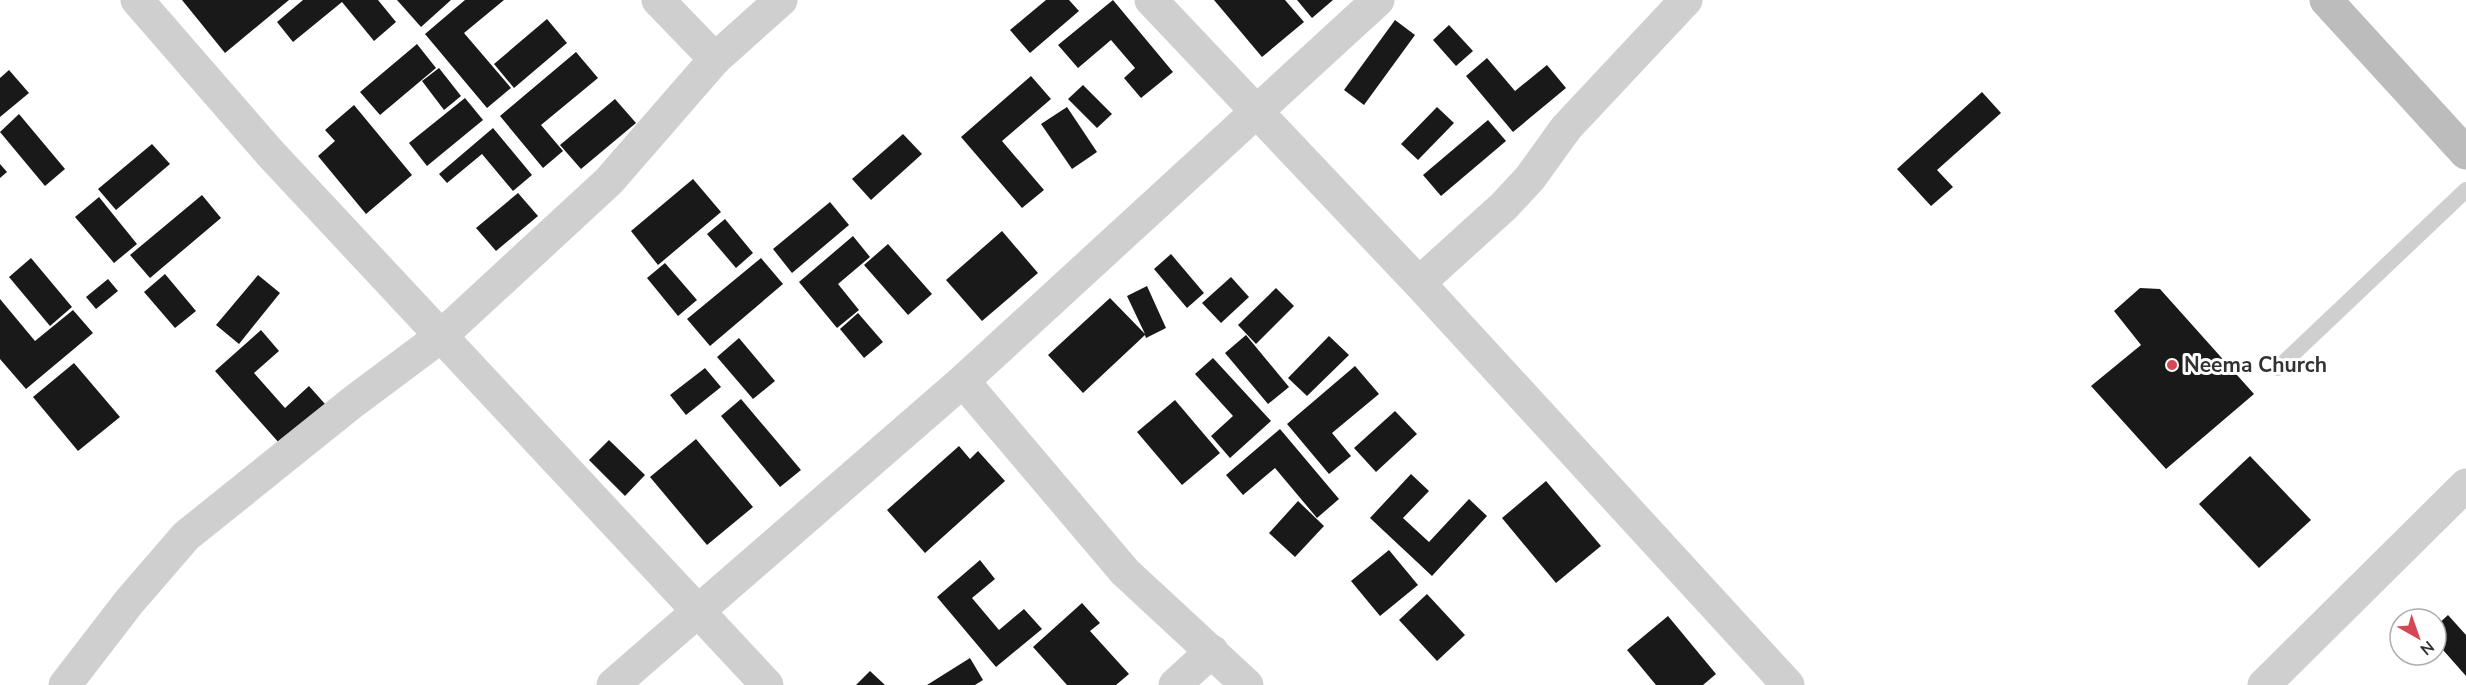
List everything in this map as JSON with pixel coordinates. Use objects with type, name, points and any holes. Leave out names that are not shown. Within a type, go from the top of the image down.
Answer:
[{"type":"street","points":[[137,0],[270,153],[767,685]]},
{"type":"street","points":[[658,0],[715,59]]},
{"type":"street","points":[[66,685],[129,602],[186,536],[353,402],[440,337],[609,181],[715,59],[781,0]]},
{"type":"street","points":[[1151,0],[1419,283],[1788,685]]},
{"type":"street","points":[[613,685],[963,381],[1378,0]]},
{"type":"street","points":[[1419,283],[1504,206],[1530,178],[1566,128],[1686,0]]},
{"type":"street","points":[[2326,0],[2466,153]]},
{"type":"street","points":[[963,381],[1125,572],[1247,685]]},
{"type":"street","points":[[2264,685],[2466,485]]},
{"type":"street","points":[[1175,685],[1212,651]]},
{"type":"lane","points":[[2278,368],[2466,190]]},
{"type":"building","points":[[182,0],[289,0],[225,53]]},
{"type":"building","points":[[303,0],[378,0],[396,22],[374,41],[342,2],[293,42],[277,22]]},
{"type":"building","points":[[397,0],[451,0],[421,27]]},
{"type":"building","points":[[465,0],[504,0],[464,33],[511,88],[487,108],[425,34]]},
{"type":"building","points":[[1046,0],[1069,0],[1079,11],[1030,53],[1010,30]]},
{"type":"building","points":[[1113,0],[1173,72],[1141,98],[1124,78],[1135,68],[1111,40],[1078,68],[1058,45]]},
{"type":"building","points":[[1214,0],[1285,0],[1304,22],[1262,57]]},
{"type":"building","points":[[1297,0],[1333,0],[1312,18]]},
{"type":"building","points":[[547,19],[567,43],[514,88],[494,64]]},
{"type":"building","points":[[1395,20],[1415,35],[1364,105],[1344,90]]},
{"type":"building","points":[[1449,25],[1473,51],[1456,66],[1433,40]]},
{"type":"building","points":[[417,44],[436,68],[380,115],[360,92]]},
{"type":"building","points":[[576,52],[598,78],[541,125],[563,151],[543,168],[500,116]]},
{"type":"building","points":[[1487,58],[1515,91],[1547,65],[1566,88],[1513,132],[1466,76]]},
{"type":"building","points":[[439,68],[461,96],[444,110],[422,81]]},
{"type":"building","points":[[9,70],[29,93],[0,117],[0,78]]},
{"type":"building","points":[[1031,76],[1051,99],[1002,141],[1044,190],[1022,208],[961,137]]},
{"type":"building","points":[[1083,85],[1112,114],[1097,128],[1068,99]]},
{"type":"building","points":[[1982,92],[2001,113],[1937,170],[1953,187],[1931,206],[1897,169]]},
{"type":"building","points":[[465,98],[483,120],[427,166],[409,143]]},
{"type":"building","points":[[615,99],[636,123],[581,169],[560,145]]},
{"type":"building","points":[[354,105],[412,175],[366,214],[318,156],[335,141],[325,130]]},
{"type":"building","points":[[1067,107],[1097,152],[1072,169],[1041,124]]},
{"type":"building","points":[[1437,107],[1454,123],[1418,160],[1401,144]]},
{"type":"building","points":[[19,114],[65,169],[45,186],[0,132]]},
{"type":"building","points":[[1488,120],[1506,141],[1441,196],[1423,175]]},
{"type":"building","points":[[493,128],[532,175],[513,191],[482,154],[447,183],[439,174]]},
{"type":"building","points":[[903,134],[922,154],[871,200],[852,179]]},
{"type":"building","points":[[152,144],[170,164],[116,210],[98,189]]},
{"type":"building","points":[[0,164],[7,172],[0,178]]},
{"type":"building","points":[[693,179],[721,212],[658,265],[631,231]]},
{"type":"building","points":[[518,193],[538,216],[496,251],[476,228]]},
{"type":"building","points":[[202,195],[221,218],[150,278],[130,255]]},
{"type":"building","points":[[99,197],[137,244],[114,263],[75,217]]},
{"type":"building","points":[[830,202],[849,225],[792,273],[773,249]]},
{"type":"building","points":[[725,219],[753,253],[736,268],[707,234]]},
{"type":"building","points":[[1002,231],[1038,273],[982,321],[946,280]]},
{"type":"building","points":[[853,236],[870,257],[838,284],[859,310],[837,328],[799,282]]},
{"type":"building","points":[[888,244],[932,294],[908,315],[864,265]]},
{"type":"building","points":[[1171,254],[1204,293],[1187,308],[1154,269]]},
{"type":"building","points":[[31,258],[72,307],[50,326],[9,277]]},
{"type":"building","points":[[761,258],[783,284],[710,346],[687,319]]},
{"type":"building","points":[[665,263],[697,300],[678,316],[647,278]]},
{"type":"building","points":[[165,274],[196,311],[175,328],[144,292]]},
{"type":"building","points":[[258,275],[280,293],[239,344],[216,325]]},
{"type":"building","points":[[1231,277],[1249,297],[1221,323],[1202,303]]},
{"type":"building","points":[[108,279],[118,291],[96,309],[86,297]]},
{"type":"building","points":[[1147,286],[1166,328],[1146,338],[1145,335],[1083,393],[1048,355],[1110,298],[1145,334],[1127,296]]},
{"type":"building","points":[[1276,288],[1294,306],[1256,344],[1238,325]]},
{"type":"building","name":"Neema Church","points":[[2140,288],[2160,289],[2254,394],[2166,469],[2091,386],[2141,345],[2114,311]]},
{"type":"building","points":[[0,299],[35,341],[73,310],[93,333],[26,389],[0,359]]},
{"type":"building","points":[[858,313],[883,342],[864,358],[840,329]]},
{"type":"building","points":[[261,330],[279,351],[254,373],[285,408],[309,386],[325,404],[280,444],[215,371]]},
{"type":"building","points":[[1246,335],[1289,387],[1268,404],[1225,353]]},
{"type":"building","points":[[1329,336],[1349,355],[1307,396],[1288,378]]},
{"type":"building","points":[[739,338],[775,381],[753,399],[717,357]]},
{"type":"building","points":[[1213,358],[1271,421],[1230,458],[1211,436],[1233,416],[1195,374]]},
{"type":"building","points":[[74,363],[120,417],[78,451],[33,397]]},
{"type":"building","points":[[1355,366],[1379,394],[1332,433],[1351,456],[1329,474],[1287,424]]},
{"type":"building","points":[[705,368],[721,387],[686,415],[670,395]]},
{"type":"building","points":[[741,399],[801,470],[780,487],[721,416]]},
{"type":"building","points":[[1175,400],[1220,453],[1182,485],[1137,432]]},
{"type":"building","points":[[1395,411],[1417,434],[1376,472],[1354,448]]},
{"type":"building","points":[[1280,429],[1339,499],[1317,518],[1275,468],[1243,495],[1226,475]]},
{"type":"building","points":[[696,439],[753,507],[707,545],[650,477]]},
{"type":"building","points":[[609,440],[645,475],[625,496],[589,460]]},
{"type":"building","points":[[959,446],[970,459],[978,451],[1005,481],[925,553],[887,510]]},
{"type":"building","points":[[2250,456],[2311,520],[2259,568],[2199,504]]},
{"type":"building","points":[[1411,474],[1429,491],[1403,518],[1429,542],[1469,499],[1487,516],[1432,576],[1370,518]]},
{"type":"building","points":[[1546,481],[1601,546],[1556,583],[1502,518]]},
{"type":"building","points":[[1298,501],[1324,526],[1295,557],[1269,533]]},
{"type":"building","points":[[1389,550],[1418,585],[1380,616],[1351,581]]},
{"type":"building","points":[[980,560],[995,579],[972,598],[999,630],[1024,609],[1042,629],[996,667],[937,597]]},
{"type":"building","points":[[1427,594],[1465,635],[1437,661],[1399,620]]},
{"type":"building","points":[[1082,603],[1100,623],[1090,631],[1129,674],[1116,685],[1067,685],[1033,647]]},
{"type":"building","points":[[2448,615],[2466,635],[2466,676],[2448,656]]},
{"type":"building","points":[[1668,616],[1716,674],[1703,685],[1656,685],[1627,650]]},
{"type":"building","points":[[970,658],[983,680],[975,685],[927,685]]},
{"type":"building","points":[[870,671],[885,685],[856,685]]},
{"type":"place","name":"Neema Church","points":[[2172,365]]}]
